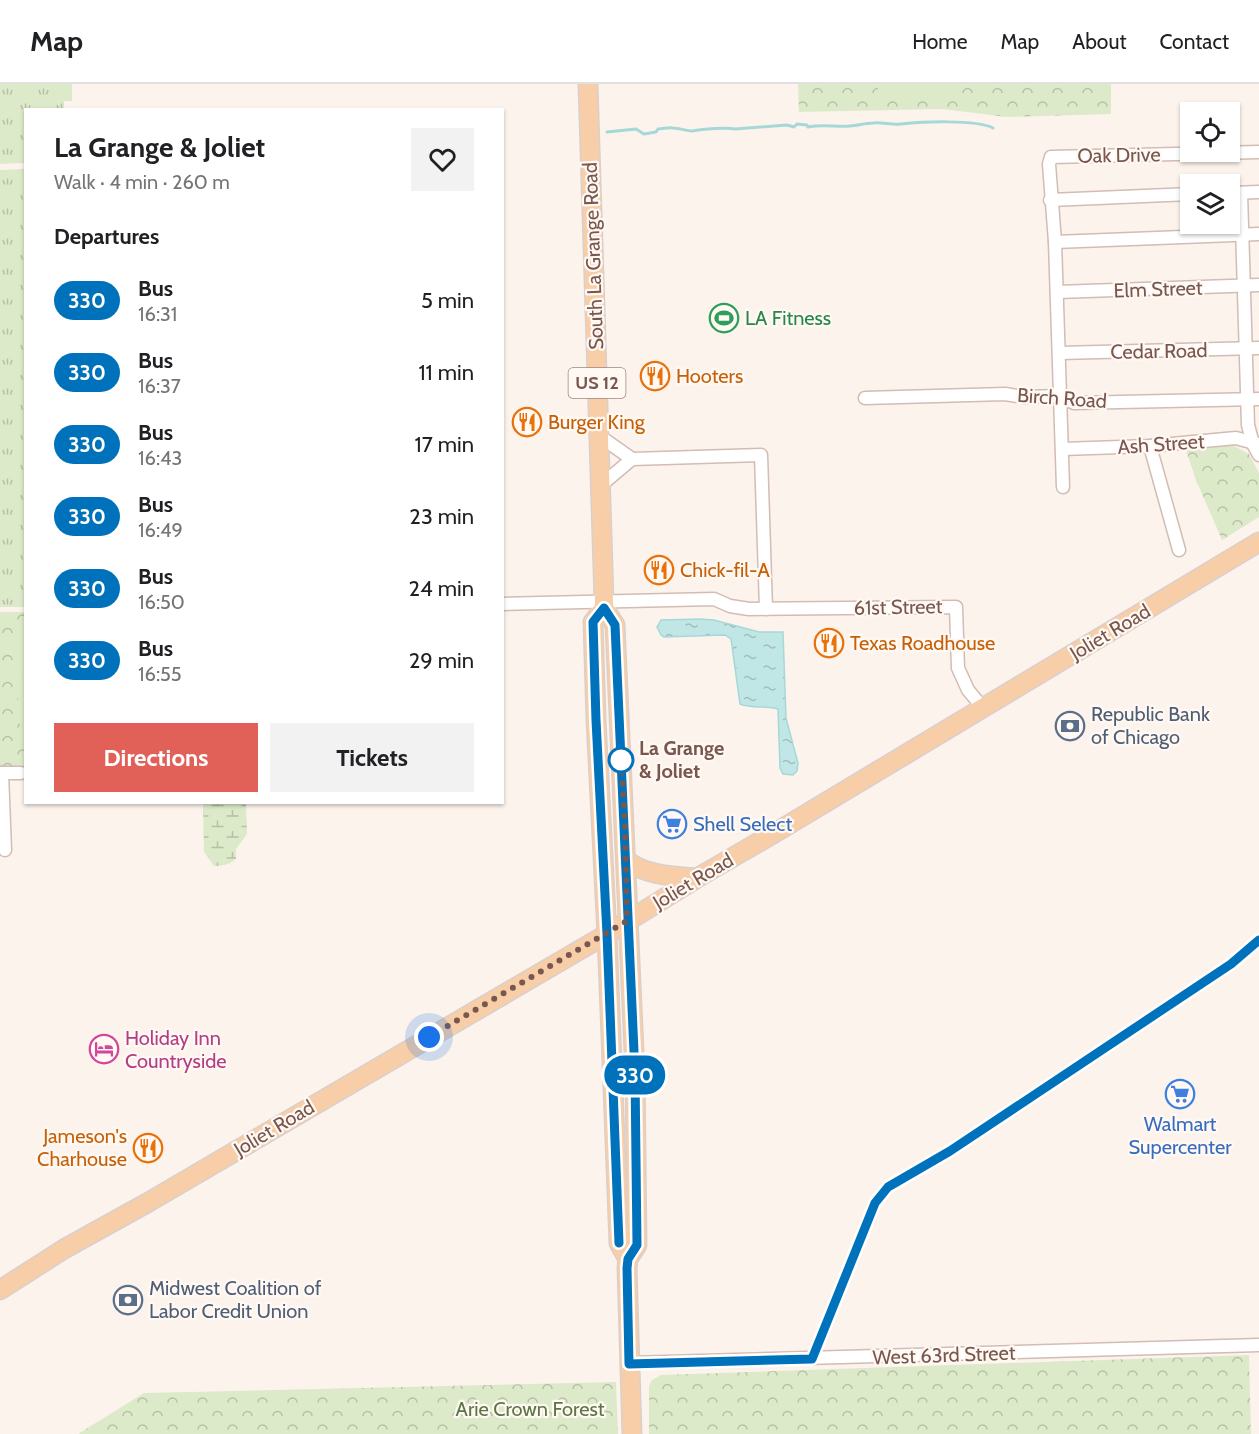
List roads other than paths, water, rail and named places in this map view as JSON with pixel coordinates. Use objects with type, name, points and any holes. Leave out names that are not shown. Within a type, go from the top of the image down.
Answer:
[{"type":"main road","name":"South La Grange Road","points":[[588,84],[604,605],[615,625],[635,1074],[637,1245],[628,1259]]},
{"type":"main road","name":"Joliet Road","points":[[0,1290],[64,1249],[159,1196],[607,934],[1259,542]]},
{"type":"main road","name":"South La Grange Road","points":[[604,605],[593,622],[596,720],[619,1243],[628,1259],[632,1434]]},
{"type":"main road","points":[[627,861],[637,868],[659,874],[697,878]]},
{"type":"street","name":"Oak Drive","points":[[1050,200],[1049,164],[1051,158],[1259,152]]},
{"type":"street","points":[[1240,193],[1259,192]]},
{"type":"street","points":[[1063,487],[1055,242],[1050,200],[1180,194]]},
{"type":"street","points":[[1240,216],[1243,234],[1246,349],[1253,399],[1248,426],[1257,448]]},
{"type":"street","points":[[1055,242],[1259,234]]},
{"type":"street","name":"Elm Street","points":[[1057,292],[1259,285]]},
{"type":"street","name":"Cedar Road","points":[[1059,353],[1259,348]]},
{"type":"street","name":"Birch Road","points":[[865,398],[1005,394],[1024,397],[1060,396],[1074,403],[1253,399]]},
{"type":"street","points":[[598,435],[632,459],[762,455],[766,609]]},
{"type":"street","name":"Ash Street","points":[[1062,449],[1150,446],[1236,438],[1257,448]]},
{"type":"street","points":[[1150,446],[1179,550]]},
{"type":"street","points":[[600,486],[632,459]]},
{"type":"street","name":"61st Street","points":[[504,604],[604,605],[714,599],[730,606],[766,609],[956,607],[958,668],[968,690],[983,708]]},
{"type":"street","points":[[5,850],[1,773],[21,773]]},
{"type":"street","name":"West 63rd Street","points":[[629,1364],[1259,1345]]},
{"type":"water","points":[[661,620],[714,620],[759,632],[783,632],[786,718],[798,763],[797,771],[793,775],[783,774],[780,768],[778,709],[740,704],[731,639],[725,635],[664,637],[657,627]]},
{"type":"waterway","points":[[607,132],[636,129],[644,134],[670,128],[692,131],[787,125],[794,127],[797,124],[808,127],[934,122],[974,123],[993,128]]},
{"type":"place","name":"LA Fitness","points":[[724,318]]},
{"type":"place","name":"Hooters","points":[[655,376]]},
{"type":"place","name":"Burger King","points":[[527,422]]},
{"type":"place","name":"Chick-fil-A","points":[[659,570]]},
{"type":"place","name":"Texas Roadhouse","points":[[829,643]]},
{"type":"place","name":"Republic Bank of Chicago","points":[[1070,726]]},
{"type":"place","name":"La Grange & Joliet","points":[[621,760]]},
{"type":"place","name":"Shell Select","points":[[672,824]]},
{"type":"place","name":"Holiday Inn Countryside","points":[[104,1049]]},
{"type":"place","name":"Walmart Supercenter","points":[[1180,1094]]},
{"type":"place","name":"Jameson's Charhouse","points":[[148,1148]]},
{"type":"place","name":"Midwest Coalition of Labor Credit Union","points":[[128,1300]]},
{"type":"park label","name":"Arie Crown Forest","points":[[530,1409]]}]
